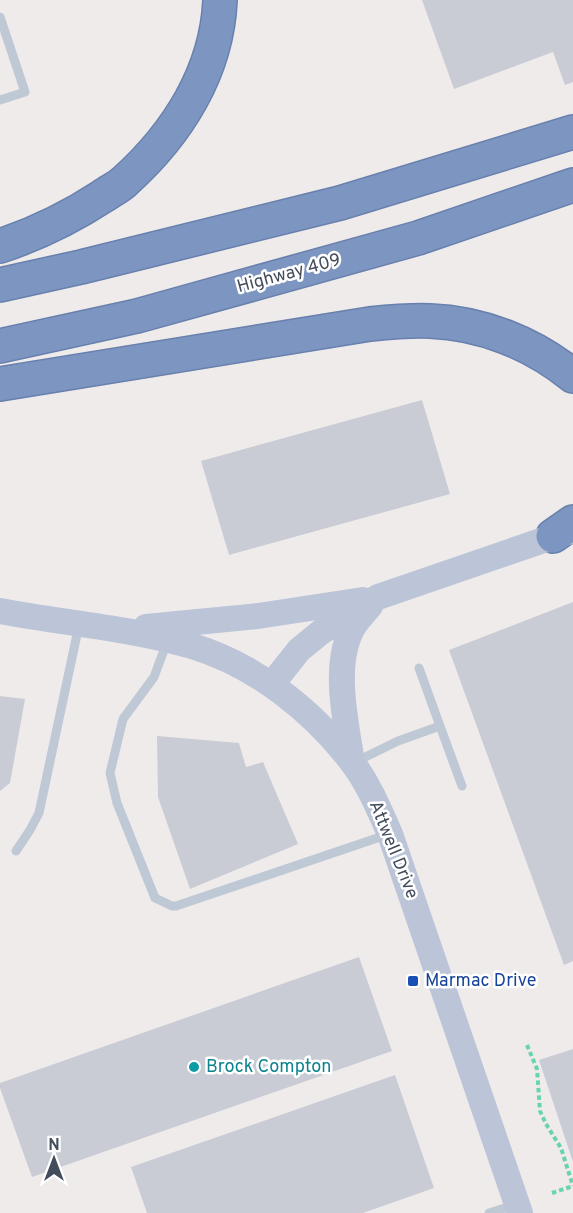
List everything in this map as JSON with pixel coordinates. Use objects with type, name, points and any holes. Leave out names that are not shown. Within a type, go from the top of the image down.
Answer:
[{"type":"highway","points":[[0,246],[79,212],[124,182],[162,142],[193,100],[213,47],[219,20],[220,0]]},
{"type":"highway","points":[[0,285],[340,203],[573,132]]},
{"type":"highway","name":"Highway 409","points":[[0,346],[137,316],[418,238],[573,185]]},
{"type":"highway","points":[[0,384],[370,324],[417,320],[460,324],[503,336],[542,354],[573,376]]},
{"type":"street","points":[[113,630],[258,616],[378,597],[566,529]]},
{"type":"street","points":[[272,684],[299,650],[321,632],[378,597]]},
{"type":"street","points":[[352,763],[344,711],[343,661],[347,641],[354,625],[378,597]]},
{"type":"street","name":"Attwell Drive","points":[[0,611],[168,639],[218,656],[272,684],[326,732],[352,763],[378,807],[390,834],[519,1209]]},
{"type":"lane","points":[[0,17],[25,92],[0,100]]},
{"type":"lane","points":[[16,851],[39,813],[79,624]]},
{"type":"lane","points":[[168,639],[154,677],[123,719],[110,773],[117,803],[154,898],[176,906],[390,834]]},
{"type":"lane","points":[[418,668],[462,786]]},
{"type":"lane","points":[[352,763],[398,741],[440,726]]},
{"type":"lane","points":[[489,1213],[519,1209]]},
{"type":"path","points":[[526,1045],[537,1069],[540,1111],[561,1148],[573,1186],[552,1193]]},
{"type":"building","points":[[422,0],[573,0],[573,82],[565,85],[553,52],[454,89]]},
{"type":"building","points":[[422,400],[450,494],[229,555],[201,461]]},
{"type":"building","points":[[573,602],[573,961],[564,965],[449,650]]},
{"type":"building","points":[[0,696],[25,699],[10,783],[0,791]]},
{"type":"building","points":[[157,736],[239,743],[246,767],[263,762],[298,844],[190,889],[158,797]]},
{"type":"building","name":"Brock Compton","points":[[359,957],[392,1051],[32,1177],[0,1083]]},
{"type":"building","points":[[573,1049],[573,1162],[539,1060]]},
{"type":"building","points":[[395,1075],[434,1188],[363,1213],[147,1213],[131,1167]]},
{"type":"place","name":"Marmac Drive","points":[[413,981]]},
{"type":"place","name":"Brock Compton","points":[[194,1067]]}]
